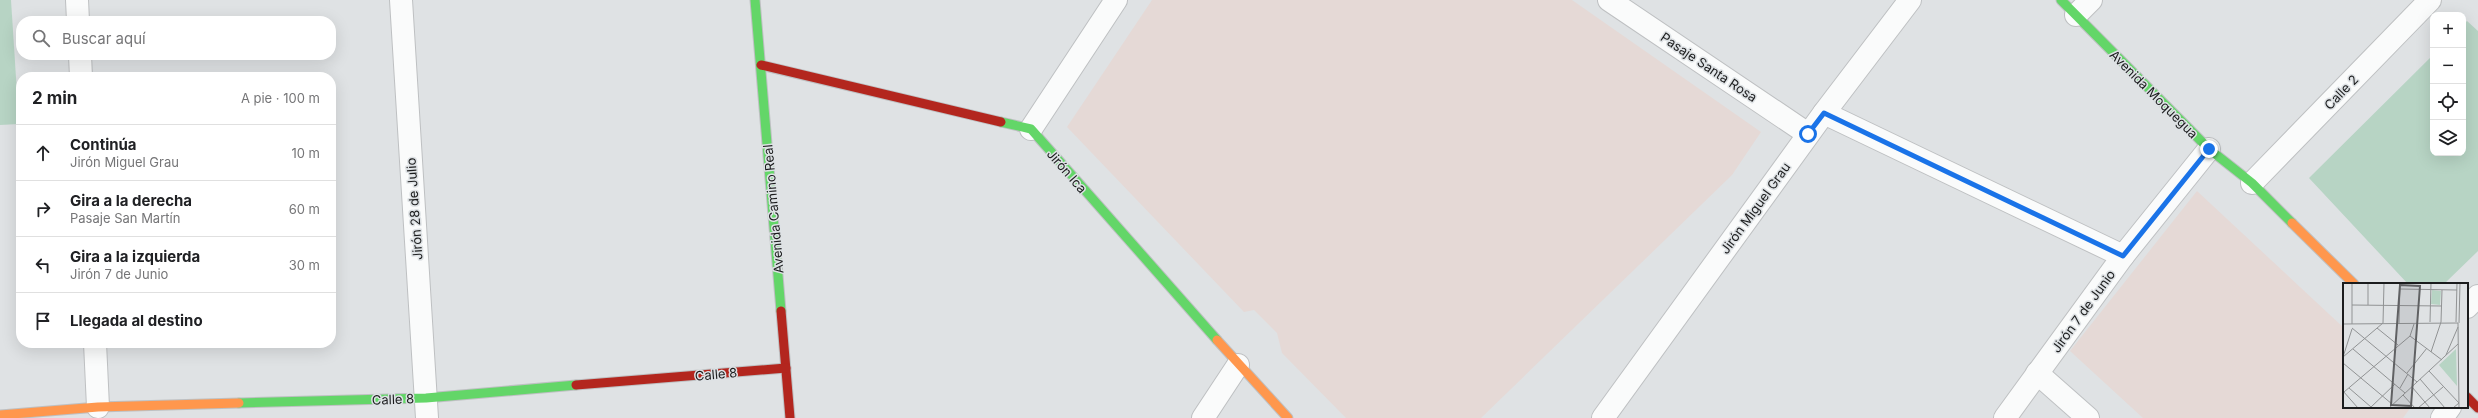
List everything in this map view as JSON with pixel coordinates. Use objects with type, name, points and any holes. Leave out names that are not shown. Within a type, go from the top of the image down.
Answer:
[{"type":"street","points":[[77,0],[78,16]]},
{"type":"street","name":"Jirón 28 de Julio","points":[[401,0],[427,408]]},
{"type":"street","name":"Avenida Camino Real","points":[[755,0],[790,418]]},
{"type":"street","points":[[761,65],[1031,129],[1116,0]]},
{"type":"street","name":"Pasaje Santa Rosa","points":[[1609,0],[1808,134]]},
{"type":"street","name":"Jirón Miguel Grau","points":[[1602,418],[1808,134],[1910,0]]},
{"type":"street","name":"Avenida Moquegua","points":[[2061,0],[2084,7],[2209,149],[2252,183],[2353,283]]},
{"type":"street","name":"Calle 2","points":[[2252,183],[2430,0]]},
{"type":"street","points":[[80,60],[81,72]]},
{"type":"street","points":[[1824,113],[2123,256]]},
{"type":"street","name":"Jirón Ica","points":[[1031,129],[1238,365],[1288,418]]},
{"type":"street","name":"Jirón 7 de Junio","points":[[2005,418],[2123,256],[2209,149]]},
{"type":"street","points":[[2468,306],[2478,296]]},
{"type":"street","points":[[95,348],[98,407]]},
{"type":"street","points":[[1203,418],[1238,365]]},
{"type":"street","name":"Calle 8","points":[[0,415],[98,407],[427,408],[786,368]]},
{"type":"street","points":[[2037,373],[2088,418]]},
{"type":"street","points":[[2468,397],[2478,408]]},
{"type":"street","points":[[2442,418],[2449,408]]},
{"type":"shaded area","points":[[1152,0],[1572,0],[1761,132],[1732,175],[1481,418],[1346,418],[1282,353],[1277,333],[1254,310],[1244,312],[1067,127]]},
{"type":"shaded area","points":[[2197,191],[2343,327],[2343,408],[2410,408],[2403,418],[2143,418],[2070,351]]},
{"type":"green space","points":[[0,0],[11,0],[16,78],[16,124],[0,125]]},
{"type":"green space","points":[[2467,21],[2478,31],[2478,251],[2445,283],[2407,283],[2309,178],[2430,58],[2430,156],[2466,156],[2466,22]]},
{"type":"traffic: fast","points":[[755,0],[781,311]]},
{"type":"traffic: fast","points":[[2061,0],[2209,149],[2252,183],[2292,223]]},
{"type":"traffic: fast","points":[[1001,122],[1031,129],[1217,340]]},
{"type":"traffic: fast","points":[[239,403],[426,398],[576,385]]},
{"type":"traffic: slow","points":[[2292,223],[2353,283]]},
{"type":"traffic: slow","points":[[1217,340],[1288,418]]},
{"type":"traffic: slow","points":[[0,415],[98,407],[239,403]]},
{"type":"traffic: jam","points":[[761,65],[1001,122]]},
{"type":"traffic: jam","points":[[781,311],[790,418]]},
{"type":"traffic: jam","points":[[576,385],[786,368]]},
{"type":"traffic: jam","points":[[2468,398],[2478,408]]},
{"type":"route","points":[[1808,134],[1824,113],[2123,256],[2209,149]]}]
